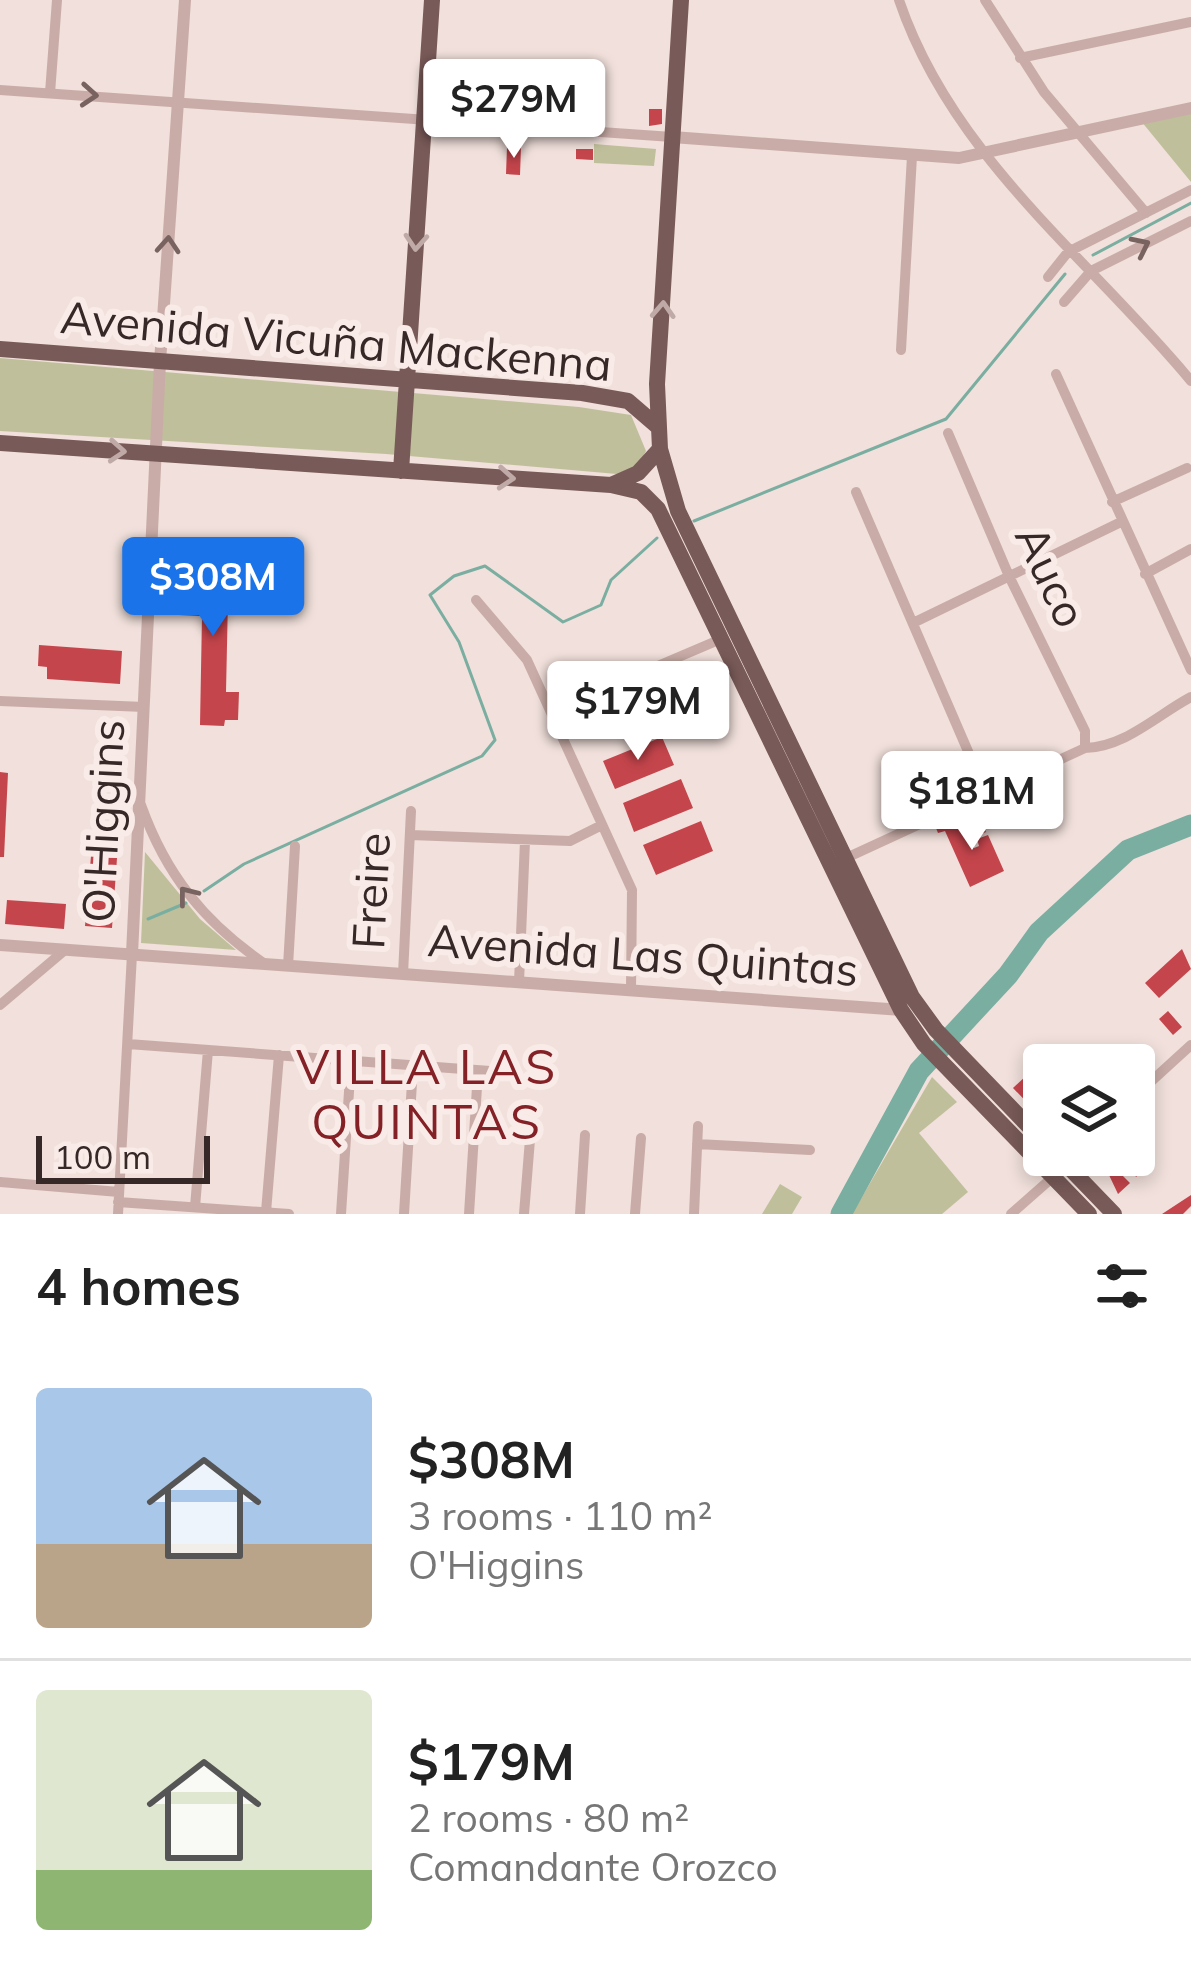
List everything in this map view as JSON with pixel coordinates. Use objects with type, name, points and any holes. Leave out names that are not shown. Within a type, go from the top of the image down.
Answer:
[{"type":"main road","points":[[401,471],[432,0]]},
{"type":"main road","points":[[681,0],[657,426],[678,511],[901,1010],[1023,1127]]},
{"type":"main road","name":"Avenida Vicuña Mackenna","points":[[0,349],[582,392],[628,401],[657,426]]},
{"type":"main road","points":[[0,442],[611,485],[641,492],[658,509],[721,639],[922,1011],[930,1037]]},
{"type":"main road","points":[[611,485],[638,472],[660,448]]},
{"type":"main road","points":[[955,1063],[1023,1123]]},
{"type":"main road","points":[[1068,1176],[1089,1214]]},
{"type":"main road","points":[[1075,1176],[1114,1214]]},
{"type":"street","points":[[50,93],[56,0]]},
{"type":"street","name":"O'Higgins","points":[[118,1203],[160,362],[184,0]]},
{"type":"street","points":[[898,0],[958,119],[985,155],[1191,381]]},
{"type":"street","points":[[986,0],[1020,58],[1075,133],[1146,213]]},
{"type":"street","points":[[1020,58],[1191,22]]},
{"type":"street","points":[[0,90],[912,156],[985,155],[1191,108]]},
{"type":"street","points":[[901,350],[912,156]]},
{"type":"street","points":[[1048,277],[1068,251],[1191,190]]},
{"type":"street","points":[[1064,302],[1091,271],[1191,221]]},
{"type":"street","points":[[1056,374],[1191,670]]},
{"type":"street","name":"Auco","points":[[948,433],[1009,576],[1085,731],[1085,748]]},
{"type":"street","points":[[1112,502],[1187,467]]},
{"type":"street","points":[[856,492],[986,793]]},
{"type":"street","points":[[913,623],[1121,522]]},
{"type":"street","points":[[1145,574],[1191,549]]},
{"type":"street","points":[[476,600],[527,660],[632,890],[631,990]]},
{"type":"street","points":[[551,711],[721,639]]},
{"type":"street","points":[[838,861],[1085,748],[1100,748],[1191,697]]},
{"type":"street","points":[[0,701],[144,707]]},
{"type":"street","points":[[140,802],[159,851],[186,895],[223,933],[266,964]]},
{"type":"street","name":"Freire","points":[[403,974],[411,812]]},
{"type":"street","points":[[411,835],[570,841],[601,826]]},
{"type":"street","points":[[519,982],[525,841]]},
{"type":"street","points":[[288,966],[295,846]]},
{"type":"street","name":"Avenida Las Quintas","points":[[0,945],[922,1011]]},
{"type":"street","points":[[0,1005],[64,950]]},
{"type":"street","points":[[128,1044],[484,1071],[469,1214]]},
{"type":"street","points":[[1155,1077],[1191,1045]]},
{"type":"street","points":[[190,1210],[208,1050]]},
{"type":"street","points":[[259,1213],[279,1055]]},
{"type":"street","points":[[341,1214],[352,1061]]},
{"type":"street","points":[[404,1214],[413,1066]]},
{"type":"street","points":[[694,1214],[698,1126]]},
{"type":"street","points":[[524,1214],[530,1127]]},
{"type":"street","points":[[580,1214],[585,1135]]},
{"type":"street","points":[[635,1214],[641,1138]]},
{"type":"street","points":[[697,1144],[810,1150]]},
{"type":"street","points":[[1011,1214],[1047,1176]]},
{"type":"street","points":[[0,1182],[118,1203],[289,1214]]},
{"type":"green space","points":[[1191,107],[1191,182],[1141,121]]},
{"type":"green space","points":[[594,144],[656,149],[654,166],[594,163]]},
{"type":"green space","points":[[0,358],[579,407],[631,415],[646,451],[636,470],[617,474],[386,454],[0,431]]},
{"type":"green space","points":[[145,852],[200,919],[236,950],[141,943]]},
{"type":"green space","points":[[932,1077],[957,1102],[919,1133],[968,1192],[942,1214],[852,1214]]},
{"type":"green space","points":[[780,1184],[802,1197],[792,1214],[762,1214]]},
{"type":"building","points":[[442,94],[466,96],[465,109],[447,107]]},
{"type":"building","points":[[521,98],[544,99],[544,116],[521,115]]},
{"type":"building","points":[[649,109],[662,109],[662,124],[649,126]]},
{"type":"building","points":[[507,147],[521,147],[520,175],[506,174]]},
{"type":"building","points":[[576,149],[593,149],[593,160],[576,159]]},
{"type":"building","points":[[204,550],[229,551],[226,692],[239,692],[238,720],[225,720],[224,726],[200,725],[202,616],[179,615],[180,591],[203,592]]},
{"type":"building","points":[[39,645],[122,651],[120,684],[47,679],[47,667],[38,666]]},
{"type":"building","points":[[662,737],[674,765],[615,789],[603,761]]},
{"type":"building","points":[[0,772],[8,773],[4,857],[0,857]]},
{"type":"building","points":[[681,779],[693,808],[634,832],[623,803]]},
{"type":"building","points":[[976,810],[986,832],[976,836],[966,814]]},
{"type":"building","points":[[960,817],[974,848],[979,846],[977,839],[988,835],[1004,871],[970,887],[945,831],[938,833],[936,828]]},
{"type":"building","points":[[701,821],[713,851],[656,875],[643,845]]},
{"type":"building","points":[[91,856],[117,858],[112,928],[85,926]]},
{"type":"building","points":[[7,900],[66,904],[64,929],[5,924]]},
{"type":"building","points":[[1182,949],[1191,969],[1159,998],[1145,983]]},
{"type":"building","points":[[1168,1011],[1182,1027],[1173,1035],[1159,1019]]},
{"type":"building","points":[[1023,1079],[1023,1098],[1013,1088]]},
{"type":"building","points":[[1109,1176],[1123,1176],[1130,1183],[1118,1194]]},
{"type":"building","points":[[1191,1195],[1191,1206],[1183,1214],[1162,1214]]},
{"type":"waterway","points":[[1093,255],[1191,203]]},
{"type":"waterway","points":[[694,521],[946,419],[1065,274]]},
{"type":"waterway","points":[[204,891],[244,864],[482,756],[495,740],[459,642],[430,595],[454,576],[485,566],[563,622],[601,605],[611,580],[657,538]]},
{"type":"waterway","points":[[841,1214],[919,1071],[1008,975],[1039,932],[1128,850],[1191,825]]},
{"type":"waterway","points":[[148,919],[186,903]]},
{"type":"district","name":"VILLA LAS QUINTAS","points":[[427,1094]]}]
